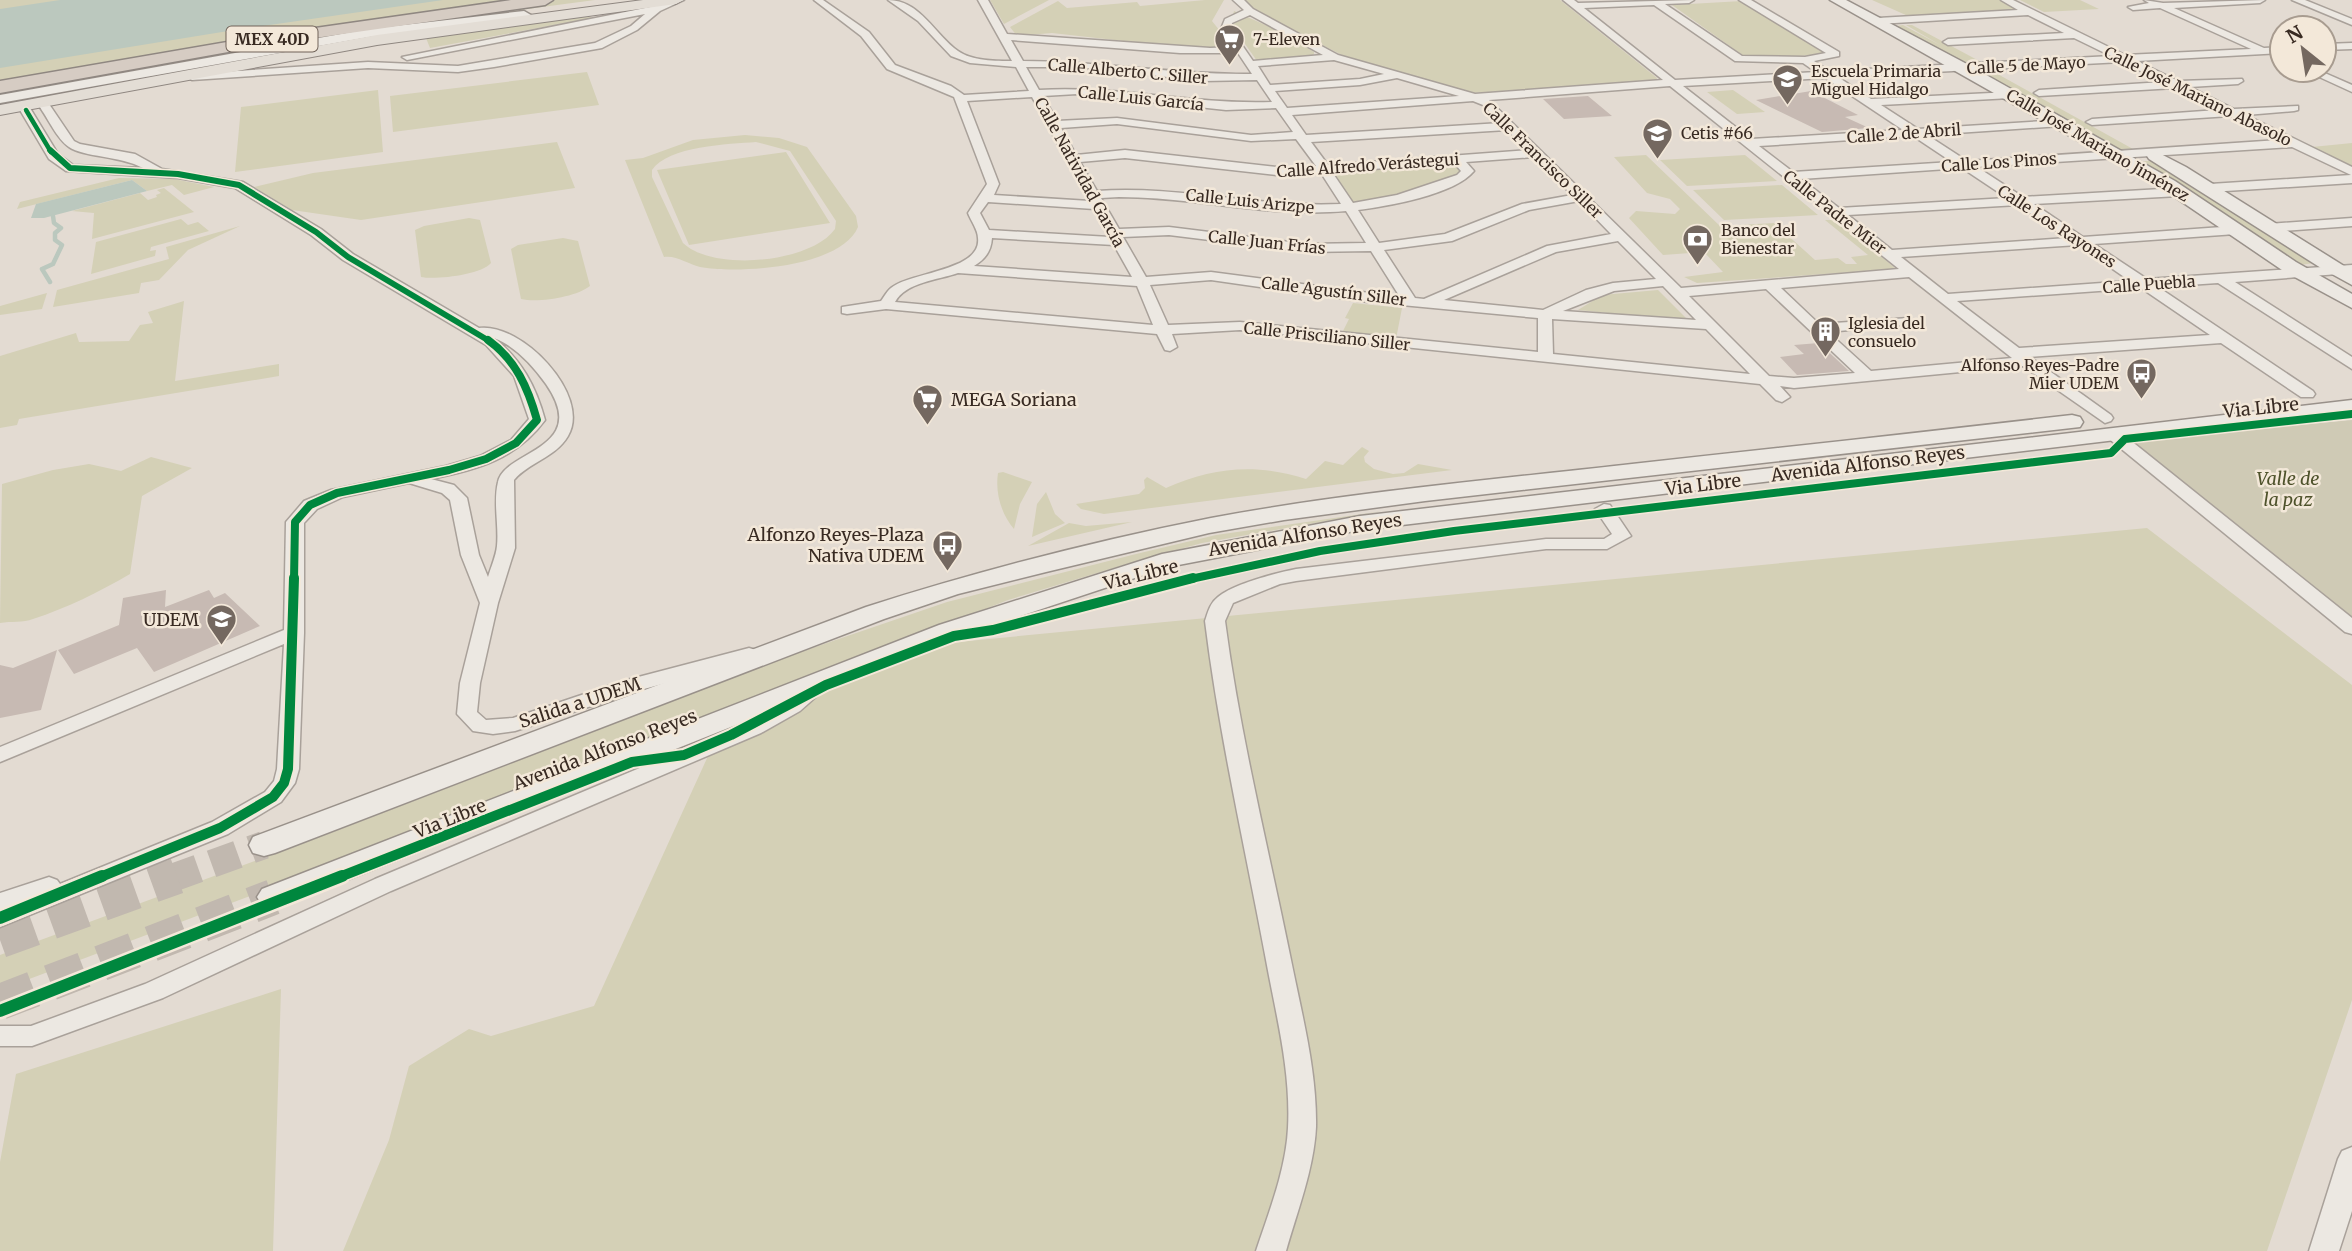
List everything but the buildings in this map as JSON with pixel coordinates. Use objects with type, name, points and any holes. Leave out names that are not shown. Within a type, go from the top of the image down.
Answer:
[{"type":"highway","name":"MEX 40D","points":[[0,85],[279,33],[510,0]]},
{"type":"highway","name":"MEX 40D","points":[[0,85],[273,39],[545,0]]},
{"type":"main road","points":[[0,101],[304,47],[638,0]]},
{"type":"main road","points":[[0,101],[342,37],[678,0]]},
{"type":"main road","name":"Calle José Mariano Jiménez","points":[[1836,0],[1964,68],[2117,155],[2179,192],[2301,273],[2352,302]]},
{"type":"main road","name":"Calle José Mariano Jiménez","points":[[1860,0],[1948,42],[2210,188],[2268,228],[2344,270],[2352,279]]},
{"type":"main road","points":[[0,112],[26,110],[192,77],[528,17]]},
{"type":"main road","points":[[0,112],[294,53],[493,22]]},
{"type":"main road","name":"Avenida Alfonso Reyes","points":[[273,897],[948,631],[1150,564],[1293,534],[2110,427],[2352,389]]},
{"type":"main road","name":"Avenida Alfonso Reyes","points":[[264,845],[800,640],[949,589],[1127,545],[1284,513],[1425,494],[2352,406]]},
{"type":"street","points":[[192,77],[368,65],[657,9],[678,0]]},
{"type":"street","points":[[814,1],[829,0]]},
{"type":"street","name":"Calle Alberto C. Siller","points":[[893,0],[921,19],[955,54],[985,63],[1078,64],[1203,78],[1259,77]]},
{"type":"street","name":"Calle Natividad García","points":[[983,0],[1142,282],[1170,347]]},
{"type":"street","name":"Calle Francisco Siller","points":[[1238,0],[1250,11],[1334,57],[1476,97],[1493,107],[1782,397]]},
{"type":"street","points":[[1572,3],[1689,0]]},
{"type":"street","points":[[1654,1],[1735,57],[1754,61],[1805,60],[1831,56],[1835,52],[1744,0]]},
{"type":"street","name":"Calle José Mariano Abasolo","points":[[2006,0],[2352,172]]},
{"type":"street","points":[[2149,0],[2268,53]]},
{"type":"street","points":[[2133,7],[2260,0]]},
{"type":"street","points":[[2297,0],[2350,20]]},
{"type":"street","points":[[814,1],[865,34],[891,67],[947,88],[961,98],[993,184],[986,198],[975,206],[974,213],[985,244],[981,254],[959,269],[895,291],[886,304],[847,310]]},
{"type":"street","name":"Calle Padre Mier","points":[[1572,3],[2110,427],[2352,628]]},
{"type":"street","points":[[368,65],[468,68],[590,48],[634,28],[657,9]]},
{"type":"street","points":[[1250,11],[1225,25],[1239,50],[1269,88],[1350,207],[1410,301]]},
{"type":"street","points":[[1878,21],[2030,12]]},
{"type":"street","points":[[1002,34],[1197,52],[1239,50]]},
{"type":"street","points":[[1948,42],[2074,35]]},
{"type":"street","name":"Calle 5 de Mayo","points":[[1476,97],[1672,83],[2268,51]]},
{"type":"street","points":[[1249,64],[1334,57]]},
{"type":"street","name":"Calle Los Rayones","points":[[1805,60],[2081,241],[2307,394]]},
{"type":"street","points":[[1269,88],[1360,82],[1397,76]]},
{"type":"street","points":[[2039,93],[2238,81]]},
{"type":"street","name":"Calle Luis García","points":[[961,98],[1088,91],[1226,107],[1282,108],[1395,106],[1476,97]]},
{"type":"street","points":[[1870,102],[2011,95]]},
{"type":"street","points":[[45,106],[70,143],[88,149],[131,156],[158,172]]},
{"type":"street","points":[[2092,122],[2294,108]]},
{"type":"street","points":[[0,918],[220,828],[273,797],[284,783],[288,769],[295,633],[295,522],[299,513],[308,505],[330,495],[411,478],[499,454],[516,445],[531,431],[537,420],[528,385],[511,361],[478,332],[348,257],[316,232],[239,185],[158,172],[70,168],[53,156],[26,110]]},
{"type":"street","points":[[1055,125],[1117,121],[1251,138],[1509,125]]},
{"type":"street","name":"Calle 2 de Abril","points":[[1747,143],[2061,123]]},
{"type":"street","name":"Calle Los Pinos","points":[[1789,176],[2293,143]]},
{"type":"street","name":"Calle Alfredo Verástegui","points":[[1073,159],[1125,155],[1267,172],[1538,153]]},
{"type":"street","name":"Calle Luis Arizpe","points":[[986,198],[1095,200],[1137,191],[1294,208],[1350,207],[1400,201],[1461,178],[1468,171],[1458,160]]},
{"type":"street","points":[[2210,188],[2352,178]]},
{"type":"street","points":[[1836,212],[2179,192]]},
{"type":"street","name":"Calle Juan Frías","points":[[983,233],[1116,237],[1183,232],[1306,248],[1376,247],[1447,238],[1525,206],[1582,197]]},
{"type":"street","points":[[2268,228],[2352,222]]},
{"type":"street","points":[[1889,254],[2236,230]]},
{"type":"street","points":[[1427,303],[1566,244],[1622,237]]},
{"type":"street","name":"Calle Agustín Siller","points":[[959,269],[1142,282],[1211,275],[1359,297],[1545,314],[1710,325]]},
{"type":"street","name":"Calle Puebla","points":[[1946,298],[2344,270]]},
{"type":"street","points":[[1677,293],[1913,272]]},
{"type":"street","points":[[2220,278],[2352,364]]},
{"type":"street","points":[[1546,358],[1545,314],[1591,293],[1613,287],[1666,282]]},
{"type":"street","points":[[1771,286],[1867,376]]},
{"type":"street","name":"Calle Prisciliano Siller","points":[[886,304],[1161,330],[1240,327],[1805,383],[2022,357],[2224,338]]},
{"type":"street","points":[[1818,328],[1904,321]]},
{"type":"street","points":[[478,332],[492,331],[513,340],[554,380],[564,398],[566,413],[561,438],[537,458],[510,472],[506,480],[506,548],[489,603]]},
{"type":"street","points":[[411,478],[448,489],[458,498],[470,555],[489,603]]},
{"type":"street","points":[[1271,1251],[1292,1181],[1302,1130],[1301,1078],[1243,776],[1226,708],[1215,621],[1219,607],[1226,599],[1248,589],[1296,575],[1535,545],[1607,544],[1622,536],[1604,509]]},
{"type":"street","name":"Salida a UDEM","points":[[489,603],[470,683],[467,714],[480,726],[515,724],[630,687],[800,640]]},
{"type":"street","points":[[0,755],[295,633]]},
{"type":"street","points":[[0,1048],[154,991],[383,885],[754,728],[793,706],[822,681]]},
{"type":"street","points":[[0,902],[57,884],[92,879]]},
{"type":"street","points":[[0,1036],[32,1036]]},
{"type":"street","points":[[2324,1251],[2352,1159]]},
{"type":"shaded area","points":[[0,0],[595,0],[296,43],[0,98]]},
{"type":"shaded area","points":[[60,0],[443,0],[0,68],[0,9]]},
{"type":"shaded area","points":[[990,0],[1049,0],[1004,24]]},
{"type":"shaded area","points":[[1224,0],[1212,21],[1232,46],[1204,50],[1052,33],[1017,36],[1010,27],[1058,1],[1067,8],[1137,2],[1140,6]]},
{"type":"shaded area","points":[[1243,0],[1560,0],[1657,78],[1655,82],[1473,93],[1348,58],[1240,4]]},
{"type":"shaded area","points":[[1872,0],[2001,0],[2019,10],[1908,16]]},
{"type":"shaded area","points":[[2020,0],[2080,0],[2099,9],[2044,12]]},
{"type":"shaded area","points":[[1742,1],[1832,54],[1748,59],[1672,5]]},
{"type":"shaded area","points":[[1234,11],[1281,32],[1314,54],[1310,57],[1257,61],[1231,24]]},
{"type":"shaded area","points":[[589,16],[592,18],[430,48],[426,38]]},
{"type":"shaded area","points":[[1903,25],[1942,46],[1906,25],[1912,25],[1983,63],[1963,64],[1896,26]]},
{"type":"shaded area","points":[[587,72],[599,105],[393,132],[390,96]]},
{"type":"shaded area","points":[[1994,72],[2133,149],[2117,150],[1980,73]]},
{"type":"shaded area","points":[[378,90],[383,152],[235,172],[241,107]]},
{"type":"shaded area","points":[[1733,90],[1765,112],[1737,114],[1707,92]]},
{"type":"shaded area","points":[[745,135],[779,138],[807,147],[856,216],[858,227],[848,241],[831,252],[786,265],[717,269],[700,267],[678,258],[664,257],[625,160],[643,158],[693,140]],"holes":[[[756,142],[790,151],[836,221],[835,229],[823,241],[805,250],[761,260],[716,258],[697,252],[683,243],[652,177],[652,170],[660,162],[685,151],[731,144]]]},
{"type":"shaded area","points":[[557,142],[575,188],[361,220],[292,210],[254,187],[313,173]]},
{"type":"shaded area","points":[[2352,143],[2352,167],[2312,147]]},
{"type":"shaded area","points":[[786,152],[830,223],[689,245],[657,170]]},
{"type":"shaded area","points":[[1646,155],[1720,226],[1774,223],[1815,260],[1838,258],[1846,264],[1857,264],[1851,257],[1868,255],[1825,220],[1838,220],[1896,269],[1697,283],[1684,277],[1723,272],[1704,252],[1663,255],[1629,218],[1636,211],[1675,214],[1680,209],[1670,199],[1647,193],[1614,157]]},
{"type":"shaded area","points":[[1745,155],[1777,181],[1687,186],[1660,160]]},
{"type":"shaded area","points":[[1455,161],[1463,174],[1407,197],[1351,203],[1333,171]]},
{"type":"shaded area","points":[[2141,161],[2153,161],[2314,263],[2300,265]]},
{"type":"shaded area","points":[[119,178],[174,179],[214,187],[184,195],[172,185],[147,191],[132,180],[17,209],[20,202]]},
{"type":"shaded area","points":[[132,180],[147,191],[44,218],[31,218],[36,204]]},
{"type":"shaded area","points":[[1782,185],[1818,215],[1724,220],[1693,190]]},
{"type":"shaded area","points":[[164,188],[194,212],[92,239],[94,213],[72,211],[140,193],[148,200],[157,197],[156,195],[161,193],[157,190]]},
{"type":"shaded area","points":[[469,218],[480,220],[491,263],[478,271],[457,276],[421,277],[415,230]]},
{"type":"shaded area","points":[[181,219],[188,225],[198,222],[209,231],[151,247],[150,251],[156,250],[155,256],[91,274],[96,242]]},
{"type":"shaded area","points":[[240,226],[188,250],[159,280],[141,283],[139,293],[53,307],[57,290],[169,259],[166,247]]},
{"type":"shaded area","points":[[563,238],[578,241],[590,286],[557,298],[521,299],[511,249],[518,245]]},
{"type":"shaded area","points":[[1658,290],[1689,321],[1578,310],[1602,295]]},
{"type":"shaded area","points":[[47,293],[42,309],[0,315],[0,306]]},
{"type":"shaded area","points":[[184,301],[175,381],[279,364],[279,376],[19,419],[17,425],[0,428],[0,356],[76,333],[79,342],[129,341],[140,325],[153,323],[148,312]]},
{"type":"shaded area","points":[[1353,303],[1402,308],[1396,339],[1341,335],[1349,319],[1345,318]]},
{"type":"shaded area","points":[[1362,447],[1369,451],[1364,457],[1365,462],[1374,469],[1393,474],[1404,473],[1418,464],[1452,470],[1104,514],[1081,509],[1076,504],[1139,494],[1145,488],[1144,480],[1147,477],[1166,488],[1201,475],[1235,470],[1270,471],[1306,479],[1325,461],[1343,465]]},
{"type":"shaded area","points":[[151,457],[192,468],[142,496],[130,574],[46,615],[25,621],[0,623],[2,484],[53,470],[89,464],[121,471]]},
{"type":"shaded area","points":[[1003,472],[1032,482],[1020,504],[1014,529],[1002,510],[998,495],[998,473]]},
{"type":"shaded area","points":[[1046,492],[1055,514],[1065,523],[1032,537],[1037,504]]},
{"type":"shaded area","points":[[1383,511],[1202,543],[1008,600],[884,649],[2147,528],[2352,685],[2352,1000],[2267,1251],[343,1251],[389,1140],[409,1066],[469,1029],[491,1036],[594,1006],[729,710],[399,840],[0,990],[0,955],[333,832],[745,673],[751,661],[783,658],[947,602],[1216,535]]},
{"type":"shaded area","points":[[1132,522],[1028,546],[1069,523],[1086,526]]},
{"type":"shaded area","points":[[281,989],[273,1251],[0,1251],[0,1162],[16,1074]]},
{"type":"green space","name":"Valle de la paz","points":[[2352,420],[2352,621],[2127,441]]},
{"type":"waterway","points":[[50,282],[42,269],[53,264],[62,245],[55,240],[55,233],[61,228],[54,223],[53,216]]},
{"type":"tunnel","points":[[172,878],[264,845]]},
{"type":"tunnel","points":[[0,940],[177,876]]},
{"type":"tunnel","points":[[0,1002],[273,897]]},
{"type":"cycle path","points":[[0,918],[220,828],[273,797],[284,783],[288,769],[294,633],[295,522],[310,505],[337,493],[449,470],[486,459],[516,443],[537,420],[522,376],[491,342],[348,257],[316,232],[239,185],[178,174],[70,168],[53,156],[26,110]]},
{"type":"cycle path","name":"Via Libre","points":[[0,1011],[632,762],[684,755],[731,735],[826,685],[954,636],[993,630],[1220,571],[1320,551],[1454,531],[2111,453],[2125,439],[2352,414]]},
{"type":"place","name":"7-Eleven","points":[[1230,66]]},
{"type":"place","name":"Escuela Primaria Miguel Hidalgo","points":[[1788,107]]},
{"type":"place","name":"Cetis #66","points":[[1658,160]]},
{"type":"place","name":"Banco del Bienestar","points":[[1698,266]]},
{"type":"place","name":"Iglesia del consuelo","points":[[1825,359]]},
{"type":"place","name":"Alfonso Reyes-Padre Mier UDEM","points":[[2142,401]]},
{"type":"place","name":"MEGA Soriana","points":[[928,427]]},
{"type":"place","name":"Alfonzo Reyes-Plaza Nativa UDEM","points":[[947,572]]},
{"type":"place","name":"UDEM","points":[[222,647]]}]
